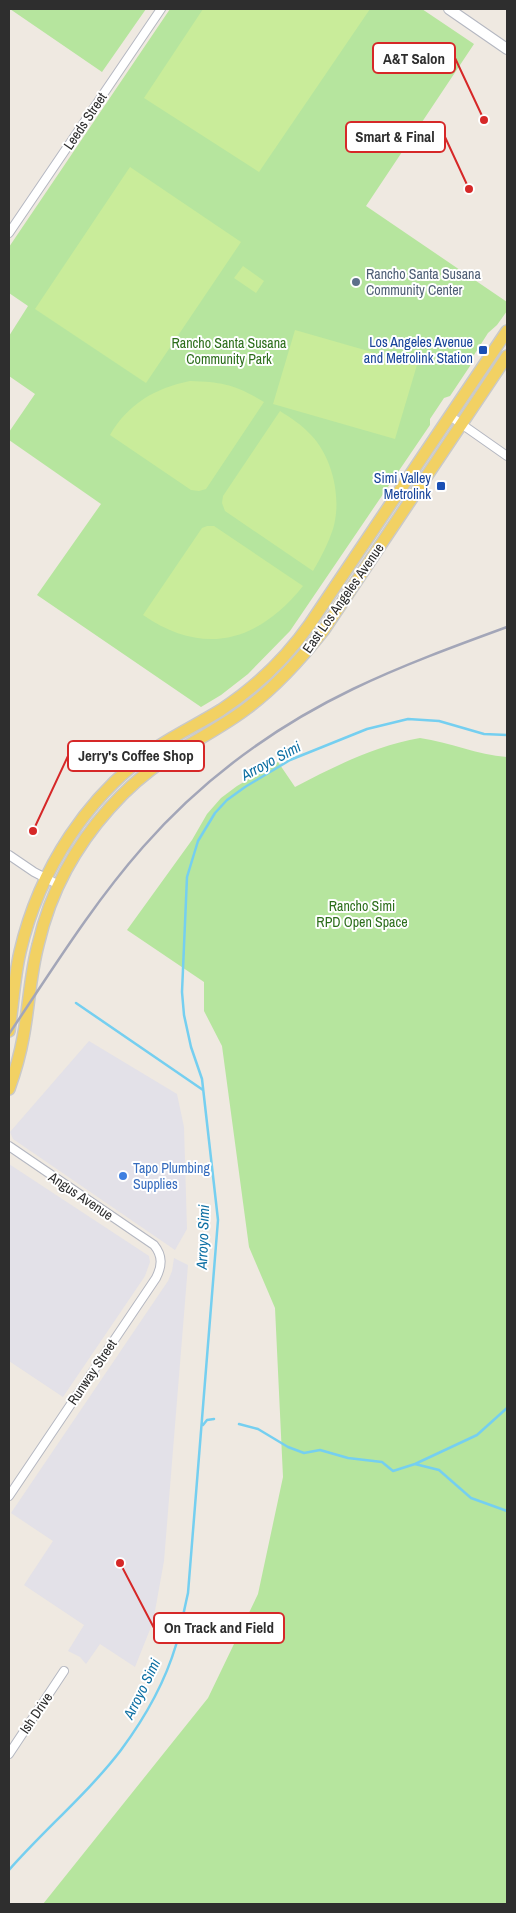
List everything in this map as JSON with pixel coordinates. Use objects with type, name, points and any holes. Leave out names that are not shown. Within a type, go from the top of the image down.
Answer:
[{"type":"main road","points":[[449,9],[507,49]]},
{"type":"main road","name":"East Los Angeles Avenue","points":[[9,1030],[20,952],[28,924],[45,878],[80,822],[96,802],[123,775],[157,747],[240,697],[288,653],[310,624],[507,331]]},
{"type":"main road","name":"East Los Angeles Avenue","points":[[9,1089],[23,1039],[43,924],[70,863],[92,830],[126,792],[166,759],[247,708],[302,658],[323,631],[507,356]]},
{"type":"street","name":"Leeds Street","points":[[9,233],[161,9]]},
{"type":"street","points":[[450,416],[507,456]]},
{"type":"street","points":[[9,855],[59,885]]},
{"type":"street","name":"Angus Avenue","points":[[9,1146],[154,1245]]},
{"type":"street","name":"Runway Street","points":[[9,1496],[156,1278],[161,1265],[160,1256],[154,1245]]},
{"type":"street","name":"Ish Drive","points":[[9,1754],[64,1671]]},
{"type":"shaded area","points":[[89,1041],[177,1094],[184,1127],[187,1229],[175,1250],[13,1139],[10,1132]]},
{"type":"shaded area","points":[[9,1164],[149,1256],[150,1262],[145,1276],[63,1397],[9,1361]]},
{"type":"shaded area","points":[[174,1258],[188,1265],[164,1561],[153,1622],[135,1667],[100,1644],[86,1664],[80,1657],[68,1651],[84,1625],[24,1585],[53,1541],[11,1513],[168,1281]]},
{"type":"green space","points":[[10,9],[146,9],[102,72]]},
{"type":"green space","name":"Rancho Santa Susana Community Park","points":[[170,9],[422,9],[474,44],[366,206],[507,302],[507,311],[497,325],[488,333],[474,355],[470,366],[450,396],[444,398],[430,419],[430,425],[290,631],[248,674],[221,695],[201,707],[37,595],[101,504],[9,440],[9,432],[35,394],[9,376],[9,336],[28,306],[9,293],[9,247]]},
{"type":"green space","points":[[203,9],[370,9],[259,172],[144,98]]},
{"type":"green space","points":[[130,167],[241,242],[146,383],[35,309]]},
{"type":"green space","points":[[243,266],[264,281],[256,293],[234,278]]},
{"type":"green space","points":[[295,330],[417,365],[395,439],[273,404]]},
{"type":"green space","points":[[190,381],[212,382],[237,388],[264,402],[206,489],[199,491],[191,490],[110,435],[125,414],[144,399],[165,388]]},
{"type":"green space","points":[[280,411],[304,428],[319,444],[334,479],[336,517],[329,540],[313,571],[225,511],[222,503],[223,496]]},
{"type":"green space","points":[[214,526],[303,586],[286,605],[268,620],[249,631],[229,637],[209,639],[187,636],[166,628],[143,615],[202,528]]},
{"type":"green space","name":"Rancho Simi RPD Open Space","points":[[420,738],[485,754],[507,757],[507,1904],[43,1904],[208,1698],[258,1594],[283,1477],[275,1308],[249,1247],[222,1046],[204,1011],[204,982],[127,930],[192,840],[207,814],[221,798],[237,786],[278,762],[295,787],[340,764],[371,751]]},
{"type":"waterway","name":"Arroyo Simi","points":[[9,1870],[95,1781],[138,1726],[160,1686],[171,1659],[188,1593],[218,1220],[202,1079],[191,1047],[184,1015],[182,992],[187,877],[198,841],[215,813],[227,800],[245,787],[290,760],[367,729],[408,719],[439,721],[484,734],[507,735]]},
{"type":"waterway","points":[[76,1003],[203,1090]]},
{"type":"waterway","points":[[239,1424],[258,1429],[288,1447],[304,1453],[320,1450],[348,1458],[382,1462],[393,1471],[415,1464],[477,1435],[507,1408]]},
{"type":"waterway","points":[[203,1425],[207,1420],[214,1419]]},
{"type":"waterway","points":[[415,1464],[439,1470],[471,1498],[507,1511]]},
{"type":"railway","points":[[9,1034],[73,938],[124,869],[165,823],[214,778],[267,738],[295,720],[353,689],[391,672],[507,627]]},
{"type":"place","name":"A&T Salon","points":[[484,120]]},
{"type":"place","name":"Smart & Final","points":[[469,189]]},
{"type":"place","name":"Rancho Santa Susana Community Center","points":[[356,282]]},
{"type":"place","name":"Los Angeles Avenue and Metrolink Station","points":[[483,350]]},
{"type":"place","name":"Simi Valley Metrolink","points":[[441,486]]},
{"type":"place","name":"Jerry's Coffee Shop","points":[[33,831]]},
{"type":"place","name":"Tapo Plumbing Supplies","points":[[123,1176]]},
{"type":"place","name":"On Track and Field","points":[[120,1563]]}]
